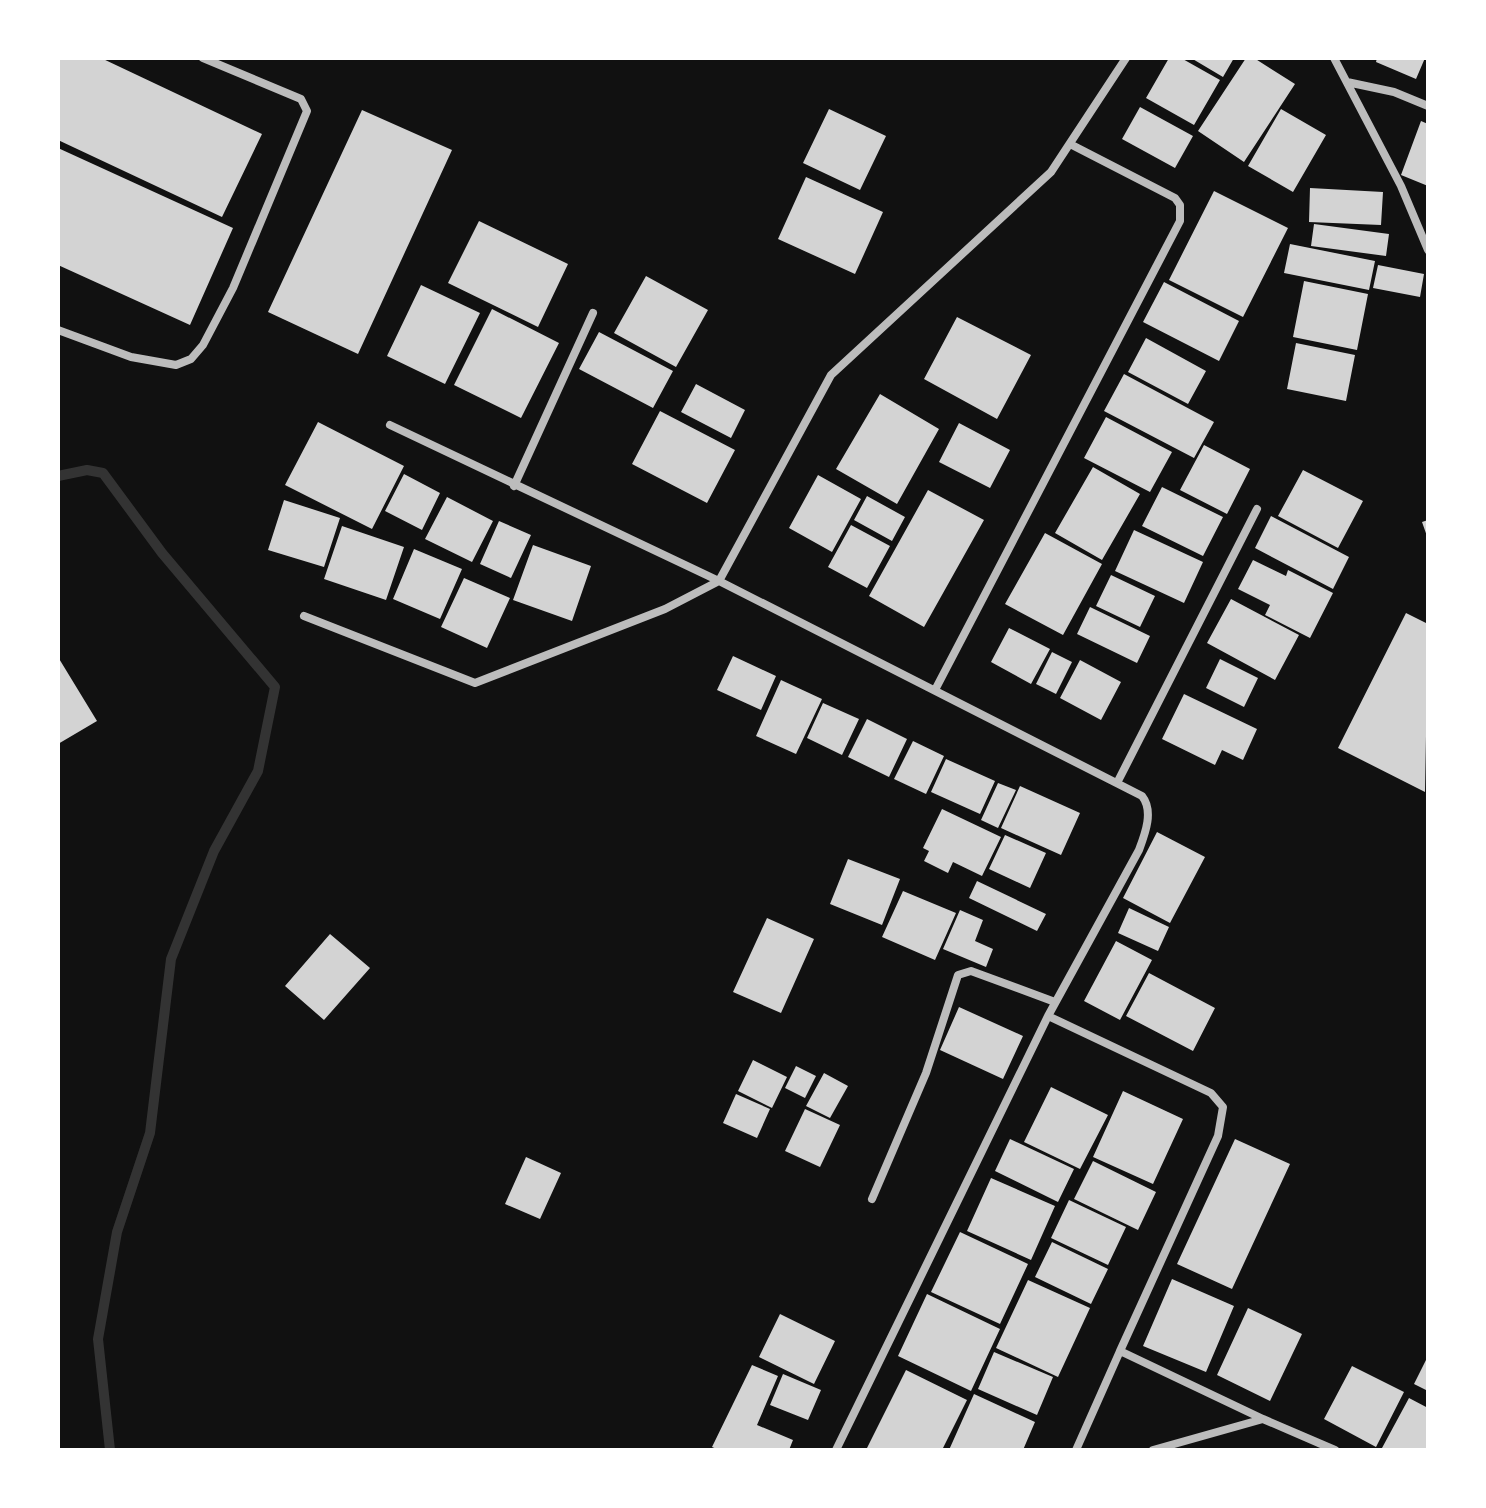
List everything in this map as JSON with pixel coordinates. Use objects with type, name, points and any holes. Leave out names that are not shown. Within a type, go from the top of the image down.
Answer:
[{"type":"street","points":[[58,330],[131,357],[176,365],[191,359],[203,345],[233,288],[307,111],[301,99],[203,58]]},
{"type":"street","points":[[304,616],[475,683],[665,609],[719,581],[831,375],[1051,172],[1126,58]]},
{"type":"street","points":[[1334,58],[1401,186],[1428,250]]},
{"type":"street","points":[[1347,82],[1394,92],[1428,106]]},
{"type":"street","points":[[935,690],[1180,221],[1180,205],[1175,198],[1070,144]]},
{"type":"street","points":[[514,486],[593,313]]},
{"type":"street","points":[[390,425],[719,581],[1117,783],[1147,802],[1144,836],[1055,1002],[836,1450]]},
{"type":"street","points":[[1117,783],[1257,509]]},
{"type":"street","points":[[872,1199],[926,1073],[958,975],[971,971],[1055,1002]]},
{"type":"street","points":[[1048,1016],[1197,1086],[1220,1099],[1223,1107],[1218,1136],[1076,1450]]},
{"type":"street","points":[[1120,1351],[1335,1450]]},
{"type":"street","points":[[1153,1450],[1263,1419]]},
{"type":"building","points":[[58,58],[101,58],[262,134],[222,217],[58,140]]},
{"type":"building","points":[[1169,58],[1181,58],[1220,80],[1194,125],[1146,98]]},
{"type":"building","points":[[1191,58],[1234,58],[1223,77]]},
{"type":"building","points":[[1246,58],[1254,58],[1295,84],[1244,162],[1198,131]]},
{"type":"building","points":[[1377,58],[1425,58],[1416,79],[1376,62]]},
{"type":"building","points":[[1140,107],[1193,136],[1175,168],[1122,139]]},
{"type":"building","points":[[829,109],[886,136],[860,190],[803,163]]},
{"type":"building","points":[[1281,109],[1326,135],[1293,192],[1248,166]]},
{"type":"building","points":[[362,110],[452,150],[358,354],[268,312]]},
{"type":"building","points":[[1421,121],[1428,124],[1428,186],[1401,175]]},
{"type":"building","points":[[58,148],[233,228],[190,325],[58,265]]},
{"type":"building","points":[[806,177],[883,212],[855,274],[778,239]]},
{"type":"building","points":[[1310,188],[1383,192],[1381,225],[1309,222]]},
{"type":"building","points":[[1214,191],[1288,228],[1243,317],[1169,280]]},
{"type":"building","points":[[479,221],[568,264],[538,327],[448,283]]},
{"type":"building","points":[[1314,224],[1389,234],[1386,256],[1311,246]]},
{"type":"building","points":[[1290,244],[1375,261],[1369,290],[1284,273]]},
{"type":"building","points":[[1378,265],[1424,274],[1420,297],[1373,288]]},
{"type":"building","points":[[646,276],[708,310],[676,367],[614,333]]},
{"type":"building","points":[[1304,281],[1368,294],[1357,350],[1293,337]]},
{"type":"building","points":[[1164,282],[1239,321],[1219,361],[1143,322]]},
{"type":"building","points":[[421,285],[480,313],[445,384],[387,356]]},
{"type":"building","points":[[492,309],[559,343],[521,418],[454,385]]},
{"type":"building","points":[[957,317],[1031,355],[997,419],[924,379]]},
{"type":"building","points":[[599,332],[673,371],[653,408],[579,369]]},
{"type":"building","points":[[1146,338],[1206,371],[1188,404],[1128,372]]},
{"type":"building","points":[[1296,343],[1355,355],[1346,401],[1287,389]]},
{"type":"building","points":[[1124,374],[1214,422],[1194,458],[1104,411]]},
{"type":"building","points":[[696,384],[745,410],[731,438],[681,412]]},
{"type":"building","points":[[880,394],[939,429],[897,504],[836,469]]},
{"type":"building","points":[[660,411],[735,450],[707,503],[632,464]]},
{"type":"building","points":[[1106,417],[1172,452],[1150,492],[1084,458]]},
{"type":"building","points":[[318,422],[404,466],[372,529],[285,485]]},
{"type":"building","points":[[959,423],[1010,450],[990,488],[939,462]]},
{"type":"building","points":[[1204,445],[1250,469],[1227,514],[1180,490]]},
{"type":"building","points":[[1093,467],[1140,494],[1102,560],[1055,533]]},
{"type":"building","points":[[1303,470],[1363,501],[1338,548],[1278,516]]},
{"type":"building","points":[[404,474],[440,493],[422,530],[385,511]]},
{"type":"building","points":[[818,475],[861,499],[832,552],[789,528]]},
{"type":"building","points":[[1162,487],[1223,517],[1203,556],[1142,526]]},
{"type":"building","points":[[928,490],[984,520],[924,627],[869,596]]},
{"type":"building","points":[[867,496],[905,517],[892,541],[854,520]]},
{"type":"building","points":[[447,497],[493,521],[472,562],[425,539]]},
{"type":"building","points":[[284,500],[340,518],[324,567],[268,550]]},
{"type":"building","points":[[1271,516],[1349,557],[1333,589],[1255,548]]},
{"type":"building","points":[[1428,520],[1428,539],[1422,522]]},
{"type":"building","points":[[499,521],[531,535],[511,578],[480,564]]},
{"type":"building","points":[[851,525],[890,546],[867,588],[828,567]]},
{"type":"building","points":[[342,526],[404,547],[386,600],[324,579]]},
{"type":"building","points":[[1134,530],[1203,562],[1184,603],[1115,571]]},
{"type":"building","points":[[1045,533],[1102,564],[1063,635],[1005,604]]},
{"type":"building","points":[[533,545],[591,566],[572,621],[513,600]]},
{"type":"building","points":[[414,549],[462,569],[440,619],[393,599]]},
{"type":"building","points":[[1253,560],[1286,576],[1288,570],[1333,593],[1310,638],[1265,615],[1270,605],[1238,589]]},
{"type":"building","points":[[1111,575],[1155,596],[1140,627],[1096,606]]},
{"type":"building","points":[[464,578],[510,598],[487,648],[441,627]]},
{"type":"building","points":[[1231,599],[1299,635],[1275,680],[1207,643]]},
{"type":"building","points":[[1090,607],[1150,636],[1137,663],[1077,634]]},
{"type":"building","points":[[1406,613],[1428,624],[1425,792],[1338,748]]},
{"type":"building","points":[[1009,628],[1050,649],[1031,684],[991,662]]},
{"type":"building","points":[[1052,652],[1072,662],[1056,694],[1036,684]]},
{"type":"building","points":[[733,656],[776,676],[761,710],[717,690]]},
{"type":"building","points":[[58,657],[97,721],[58,744]]},
{"type":"building","points":[[1220,659],[1258,678],[1244,707],[1206,688]]},
{"type":"building","points":[[1080,660],[1121,682],[1101,720],[1060,698]]},
{"type":"building","points":[[781,680],[822,699],[796,754],[756,736]]},
{"type":"building","points":[[1184,694],[1257,729],[1243,760],[1222,750],[1215,765],[1162,739]]},
{"type":"building","points":[[823,703],[859,719],[842,755],[807,738]]},
{"type":"building","points":[[867,719],[907,739],[889,777],[848,757]]},
{"type":"building","points":[[913,741],[944,756],[926,794],[894,779]]},
{"type":"building","points":[[946,759],[995,781],[980,814],[931,792]]},
{"type":"building","points":[[998,783],[1016,790],[998,828],[981,820]]},
{"type":"building","points":[[1020,786],[1080,813],[1061,855],[1001,828]]},
{"type":"building","points":[[942,809],[1001,837],[982,876],[953,862],[948,873],[924,861],[929,851],[923,848]]},
{"type":"building","points":[[1157,832],[1205,857],[1170,923],[1123,898]]},
{"type":"building","points":[[1005,835],[1046,853],[1030,888],[989,869]]},
{"type":"building","points":[[848,859],[900,879],[882,925],[830,904]]},
{"type":"building","points":[[977,881],[1046,914],[1037,931],[969,898]]},
{"type":"building","points":[[903,891],[956,913],[935,960],[882,937]]},
{"type":"building","points":[[1129,908],[1169,927],[1158,951],[1118,933]]},
{"type":"building","points":[[960,910],[983,920],[975,941],[993,949],[986,967],[943,949]]},
{"type":"building","points":[[767,918],[814,939],[781,1013],[733,992]]},
{"type":"building","points":[[330,934],[370,968],[324,1020],[285,986]]},
{"type":"building","points":[[1116,941],[1152,960],[1120,1020],[1084,1001]]},
{"type":"building","points":[[1149,973],[1215,1008],[1193,1051],[1126,1016]]},
{"type":"building","points":[[959,1007],[1023,1036],[1003,1079],[940,1050]]},
{"type":"building","points":[[753,1060],[787,1077],[772,1108],[738,1091]]},
{"type":"building","points":[[796,1066],[816,1076],[805,1098],[785,1088]]},
{"type":"building","points":[[824,1073],[848,1086],[830,1118],[806,1106]]},
{"type":"building","points":[[1051,1087],[1108,1115],[1080,1169],[1024,1142]]},
{"type":"building","points":[[1123,1091],[1183,1119],[1153,1184],[1093,1157]]},
{"type":"building","points":[[736,1094],[770,1109],[757,1138],[723,1123]]},
{"type":"building","points":[[805,1109],[840,1125],[820,1167],[785,1151]]},
{"type":"building","points":[[1010,1139],[1074,1169],[1058,1202],[995,1171]]},
{"type":"building","points":[[1235,1139],[1290,1164],[1232,1289],[1177,1264]]},
{"type":"building","points":[[526,1157],[561,1173],[540,1219],[505,1204]]},
{"type":"building","points":[[1093,1161],[1156,1192],[1138,1230],[1074,1199]]},
{"type":"building","points":[[991,1178],[1055,1206],[1031,1260],[967,1231]]},
{"type":"building","points":[[1069,1200],[1126,1227],[1108,1265],[1051,1238]]},
{"type":"building","points":[[960,1232],[1028,1264],[1000,1324],[931,1292]]},
{"type":"building","points":[[1052,1242],[1108,1269],[1091,1304],[1035,1277]]},
{"type":"building","points":[[1172,1279],[1234,1306],[1206,1372],[1143,1346]]},
{"type":"building","points":[[1028,1280],[1090,1308],[1058,1377],[996,1348]]},
{"type":"building","points":[[927,1294],[1000,1329],[971,1391],[898,1356]]},
{"type":"building","points":[[1248,1308],[1302,1334],[1270,1401],[1217,1375]]},
{"type":"building","points":[[780,1314],[835,1341],[814,1384],[759,1357]]},
{"type":"building","points":[[994,1352],[1053,1377],[1037,1415],[978,1389]]},
{"type":"building","points":[[1428,1356],[1428,1391],[1414,1384]]},
{"type":"building","points":[[752,1365],[778,1376],[757,1425],[793,1440],[789,1450],[719,1450],[712,1447]]},
{"type":"building","points":[[1352,1366],[1404,1392],[1376,1447],[1324,1419]]},
{"type":"building","points":[[906,1370],[967,1400],[942,1450],[866,1450]]},
{"type":"building","points":[[783,1374],[821,1390],[808,1420],[770,1405]]},
{"type":"building","points":[[974,1394],[1035,1422],[1023,1450],[949,1450]]},
{"type":"building","points":[[1409,1398],[1428,1408],[1428,1450],[1382,1448]]},
{"type":"waterway","points":[[58,476],[87,470],[103,473],[162,553],[275,687],[258,771],[214,851],[171,959],[150,1133],[117,1232],[98,1339],[110,1450]]}]
